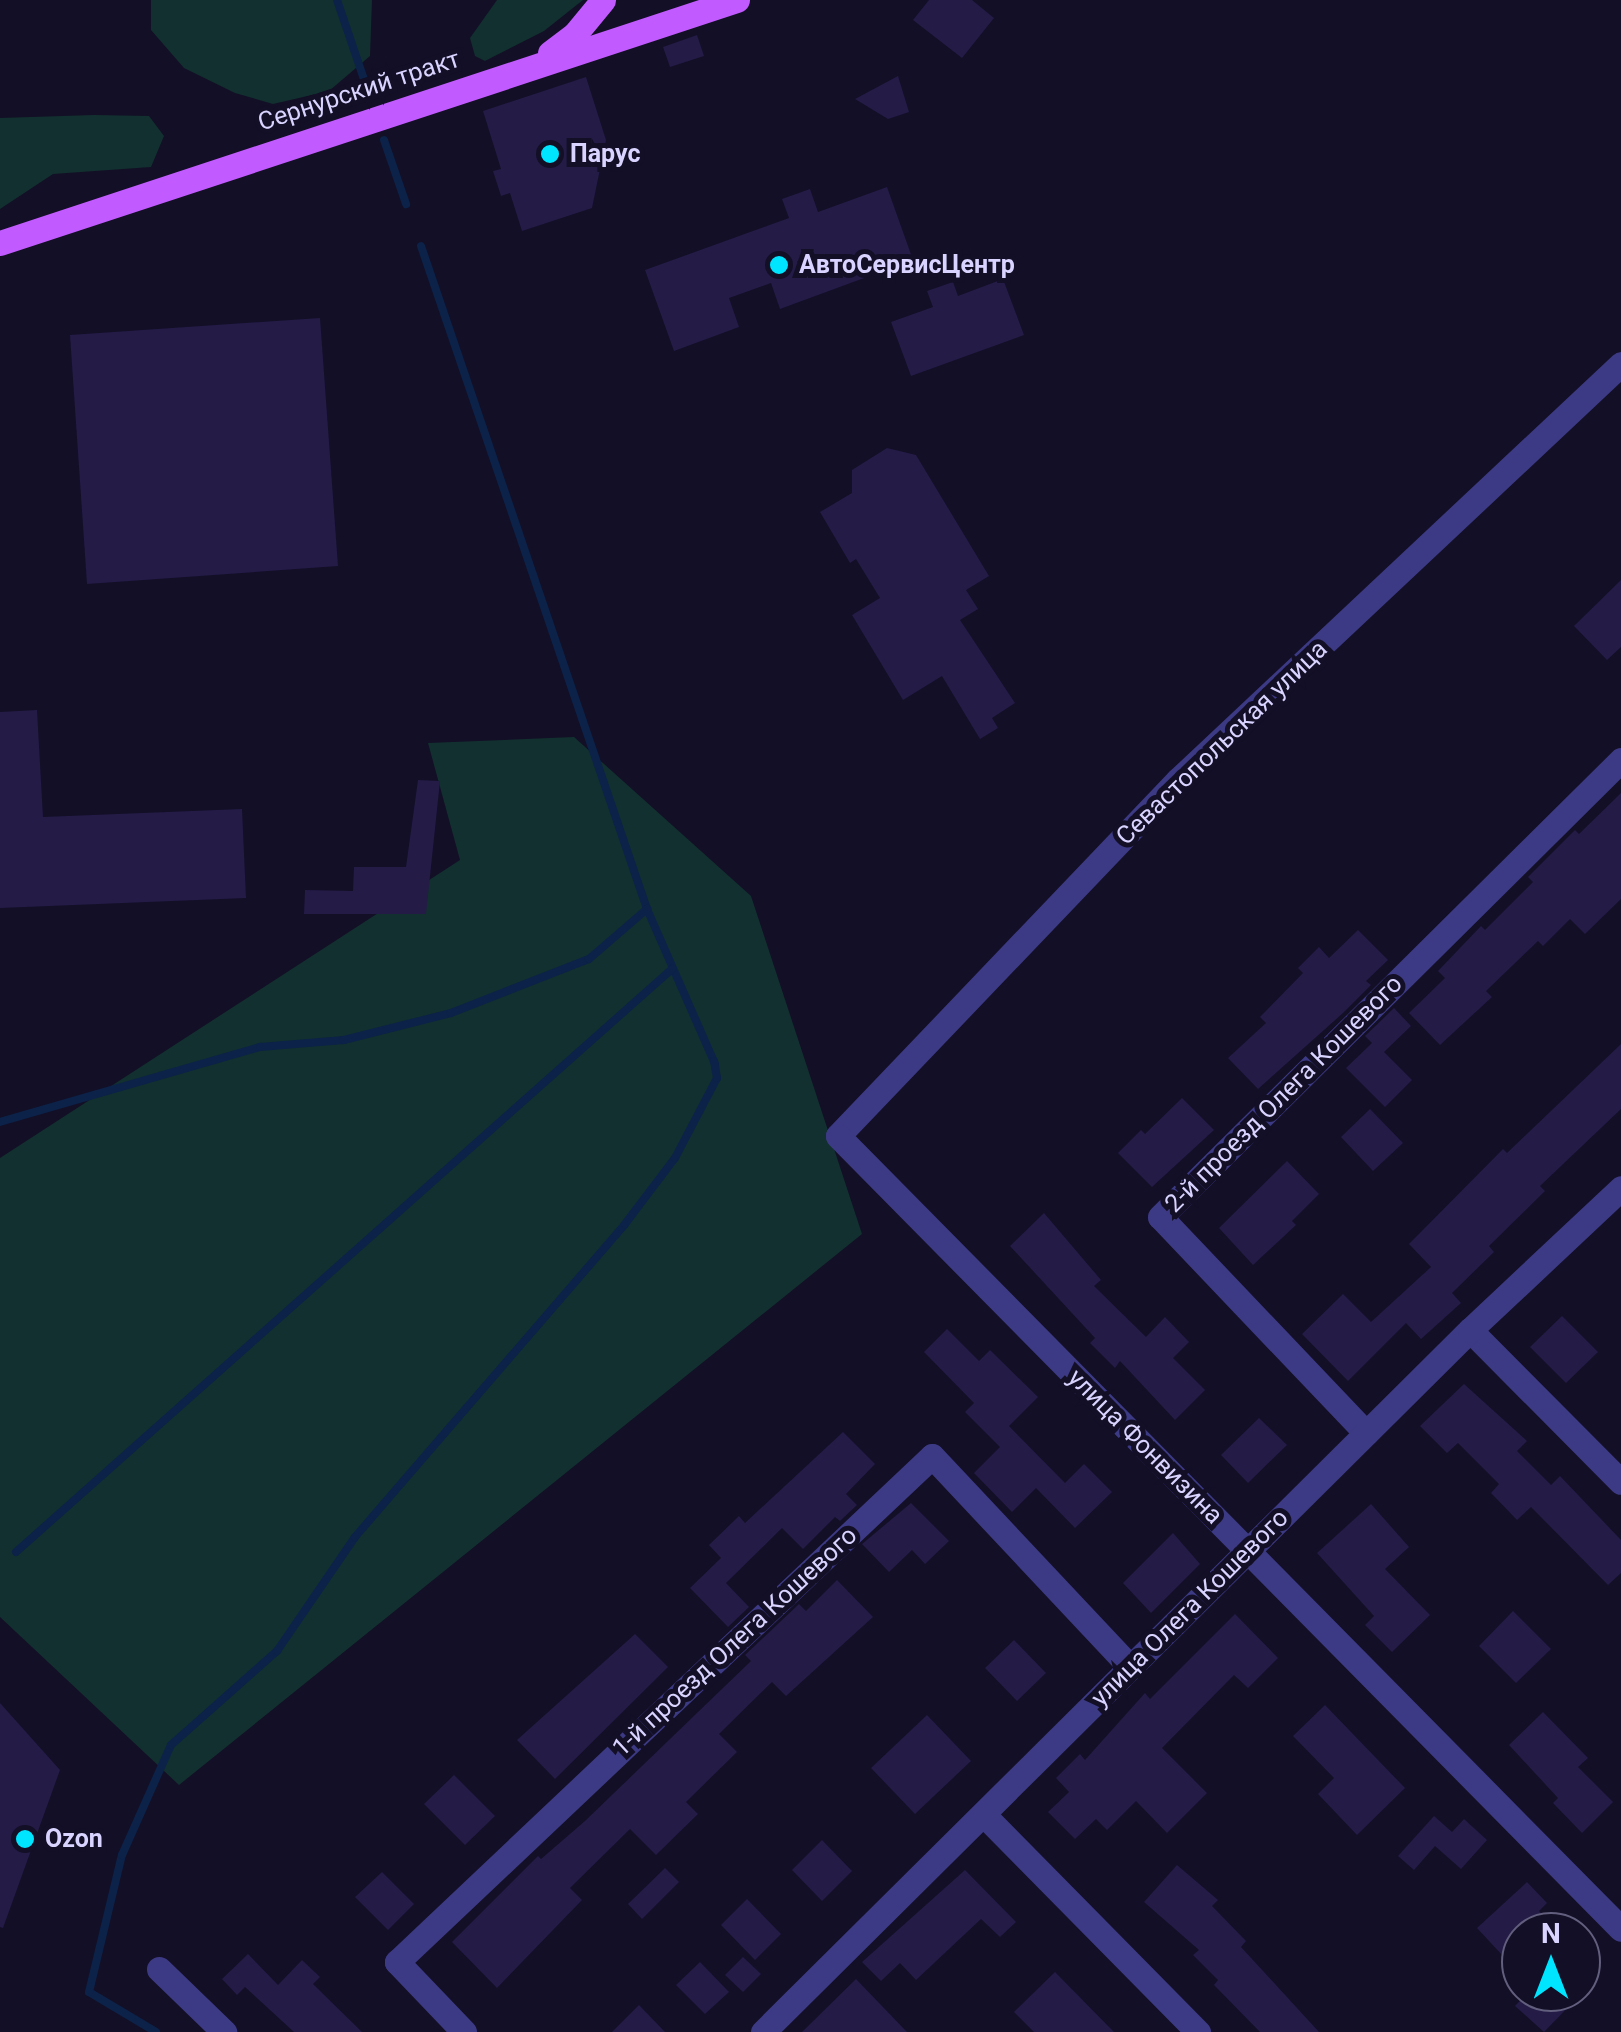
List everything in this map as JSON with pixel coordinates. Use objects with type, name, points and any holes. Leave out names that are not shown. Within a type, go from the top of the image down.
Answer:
[{"type":"main road","points":[[534,66],[575,34],[604,0]]},
{"type":"main road","name":"Сернурский тракт","points":[[0,243],[738,0]]},
{"type":"street","name":"Севастопольская улица","points":[[838,1136],[1178,780],[1621,364]]},
{"type":"street","name":"2-й проезд Олега Кошевого","points":[[1366,1433],[1160,1217],[1621,760]]},
{"type":"street","name":"улица Фонвизина","points":[[838,1136],[1621,1929]]},
{"type":"street","name":"улица Олега Кошевого","points":[[763,2032],[1470,1330],[1621,1188]]},
{"type":"street","points":[[1470,1330],[1621,1482]]},
{"type":"street","name":"1-й проезд Олега Кошевого","points":[[464,2032],[398,1962],[932,1456],[1130,1667]]},
{"type":"street","points":[[984,1815],[1198,2032]]},
{"type":"street","points":[[159,1969],[224,2032]]},
{"type":"green space","points":[[151,0],[372,0],[370,56],[329,91],[273,104],[235,93],[184,68],[151,30]]},
{"type":"green space","points":[[497,0],[583,0],[544,31],[485,61],[475,56],[470,38]]},
{"type":"green space","points":[[149,116],[164,136],[151,167],[53,174],[0,209],[0,118]]},
{"type":"green space","points":[[574,737],[751,896],[862,1234],[179,1785],[0,1617],[0,1158],[460,860],[428,743]]},
{"type":"building","points":[[929,0],[972,0],[994,18],[962,58],[913,20]]},
{"type":"building","points":[[697,35],[704,56],[670,67],[663,47]]},
{"type":"building","points":[[898,76],[909,112],[888,119],[855,99]]},
{"type":"building","name":"Парус","points":[[586,77],[606,140],[592,208],[522,231],[510,193],[501,196],[493,171],[501,169],[483,111]]},
{"type":"building","name":"АвтоСервисЦентр","points":[[887,187],[913,260],[780,309],[771,283],[729,298],[739,327],[674,351],[645,270],[789,218],[782,199],[810,189],[818,212]]},
{"type":"building","points":[[1003,279],[1024,335],[911,376],[891,322],[933,307],[927,291],[953,282],[958,296]]},
{"type":"building","points":[[320,318],[338,566],[87,584],[70,335]]},
{"type":"building","points":[[887,448],[916,455],[989,576],[966,590],[978,609],[960,620],[1015,703],[992,718],[998,728],[980,739],[942,676],[903,700],[852,615],[880,598],[856,559],[850,563],[820,512],[852,493],[852,470]]},
{"type":"building","points":[[1621,580],[1621,647],[1607,660],[1574,626]]},
{"type":"building","points":[[37,710],[43,817],[242,809],[246,898],[0,908],[0,712]]},
{"type":"building","points":[[418,780],[440,781],[426,914],[304,914],[305,890],[353,891],[354,867],[406,867]]},
{"type":"building","points":[[1621,793],[1621,899],[1585,934],[1570,919],[1543,946],[1538,941],[1486,991],[1492,997],[1440,1045],[1409,1013],[1445,978],[1438,971],[1481,926],[1485,930],[1533,882],[1528,877],[1575,830],[1579,834]]},
{"type":"building","points":[[1358,930],[1388,960],[1366,981],[1371,985],[1343,1013],[1258,1089],[1228,1058],[1266,1023],[1260,1017],[1303,973],[1298,968],[1319,947],[1329,958]]},
{"type":"building","points":[[1394,1008],[1411,1026],[1384,1052],[1412,1080],[1385,1107],[1346,1068],[1372,1043],[1365,1036]]},
{"type":"building","points":[[1621,1044],[1621,1109],[1540,1186],[1545,1191],[1489,1246],[1494,1252],[1452,1293],[1461,1303],[1421,1339],[1406,1323],[1348,1381],[1302,1334],[1343,1294],[1371,1322],[1431,1267],[1409,1244],[1503,1149],[1507,1153]]},
{"type":"building","points":[[1182,1098],[1214,1130],[1152,1187],[1118,1153],[1141,1130],[1145,1134]]},
{"type":"building","points":[[1370,1109],[1403,1143],[1373,1171],[1341,1137]]},
{"type":"building","points":[[1287,1161],[1319,1194],[1292,1221],[1296,1225],[1253,1265],[1219,1228]]},
{"type":"building","points":[[1044,1213],[1101,1280],[1094,1286],[1146,1337],[1165,1317],[1189,1342],[1173,1358],[1205,1390],[1175,1420],[1120,1361],[1115,1368],[1090,1343],[1095,1338],[1010,1246]]},
{"type":"building","points":[[1562,1316],[1598,1352],[1566,1383],[1530,1347]]},
{"type":"building","points":[[947,1329],[979,1361],[990,1350],[1038,1397],[1009,1426],[1065,1483],[1084,1464],[1112,1492],[1075,1528],[1036,1488],[1012,1512],[974,1473],[1000,1447],[965,1412],[974,1403],[924,1352]]},
{"type":"building","points":[[1464,1384],[1527,1441],[1517,1451],[1551,1485],[1560,1476],[1621,1540],[1621,1573],[1608,1585],[1531,1507],[1517,1520],[1491,1493],[1499,1484],[1458,1443],[1447,1453],[1420,1426]]},
{"type":"building","points":[[1259,1418],[1287,1445],[1248,1483],[1221,1455]]},
{"type":"building","points":[[843,1432],[875,1464],[846,1494],[857,1505],[840,1521],[835,1517],[803,1549],[782,1528],[726,1583],[749,1607],[728,1627],[690,1588],[721,1558],[709,1545],[739,1516],[745,1523]]},
{"type":"building","points":[[911,1503],[949,1541],[925,1564],[912,1550],[889,1572],[862,1544]]},
{"type":"building","points":[[1371,1504],[1409,1547],[1385,1569],[1430,1615],[1392,1652],[1365,1625],[1374,1616],[1317,1553]]},
{"type":"building","points":[[1173,1533],[1200,1564],[1151,1613],[1123,1583]]},
{"type":"building","points":[[837,1580],[873,1617],[786,1696],[772,1682],[719,1734],[737,1752],[686,1802],[698,1814],[656,1855],[630,1829],[570,1888],[582,1900],[497,1988],[452,1942],[538,1856],[541,1859],[585,1821],[751,1661],[745,1655],[799,1604],[806,1611]]},
{"type":"building","points":[[1513,1611],[1551,1649],[1516,1683],[1479,1646]]},
{"type":"building","points":[[1235,1614],[1278,1658],[1248,1688],[1234,1675],[1162,1748],[1207,1793],[1167,1833],[1136,1801],[1107,1830],[1096,1819],[1075,1839],[1048,1812],[1069,1792],[1056,1778],[1080,1754],[1085,1760],[1145,1693],[1150,1699]]},
{"type":"building","points":[[635,1634],[668,1667],[555,1779],[517,1740]]},
{"type":"building","points":[[1014,1640],[1046,1673],[1017,1701],[985,1668]]},
{"type":"building","points":[[0,1703],[60,1770],[3,1928],[0,1927]]},
{"type":"building","points":[[1325,1705],[1405,1788],[1357,1835],[1318,1794],[1334,1778],[1293,1736]]},
{"type":"building","points":[[1543,1712],[1588,1758],[1578,1767],[1613,1802],[1582,1833],[1553,1803],[1558,1798],[1509,1745]]},
{"type":"building","points":[[927,1715],[971,1761],[915,1814],[871,1768]]},
{"type":"building","points":[[454,1775],[495,1816],[465,1845],[424,1804]]},
{"type":"building","points":[[1434,1816],[1452,1832],[1464,1819],[1487,1840],[1461,1869],[1435,1846],[1414,1870],[1398,1856]]},
{"type":"building","points":[[822,1840],[852,1871],[822,1901],[792,1870]]},
{"type":"building","points":[[1177,1865],[1218,1900],[1212,1906],[1246,1941],[1241,1947],[1319,2032],[1260,2032],[1214,1985],[1218,1980],[1193,1955],[1199,1950],[1144,1902]]},
{"type":"building","points":[[665,1868],[679,1882],[642,1919],[628,1904]]},
{"type":"building","points":[[965,1870],[1016,1922],[1000,1937],[981,1919],[916,1980],[900,1963],[881,1981],[862,1962]]},
{"type":"building","points":[[382,1872],[414,1904],[388,1930],[355,1897]]},
{"type":"building","points":[[1527,1882],[1547,1903],[1540,1912],[1501,1912],[1501,1954],[1477,1928]]},
{"type":"building","points":[[747,1899],[781,1934],[755,1960],[721,1925]]},
{"type":"building","points":[[248,1954],[278,1985],[302,1960],[320,1977],[313,1984],[362,2032],[294,2032],[245,1987],[237,1995],[222,1979]]},
{"type":"building","points":[[743,1957],[761,1974],[743,1992],[725,1975]]},
{"type":"building","points":[[700,1962],[729,1992],[705,2014],[676,1985]]},
{"type":"building","points":[[1055,1972],[1114,2032],[1034,2032],[1014,2012]]},
{"type":"building","points":[[856,1979],[907,2032],[802,2032]]},
{"type":"building","points":[[639,2005],[665,2032],[612,2032]]},
{"type":"building","points":[[1522,2012],[1564,2012],[1544,2032]]},
{"type":"waterway","points":[[337,0],[369,94]]},
{"type":"waterway","points":[[384,140],[406,204]]},
{"type":"waterway","points":[[421,246],[647,909],[715,1064]]},
{"type":"waterway","points":[[0,1122],[260,1047],[344,1040],[451,1013],[589,959],[647,909]]},
{"type":"waterway","points":[[16,1552],[672,969]]},
{"type":"waterway","points":[[156,2032],[89,1992],[122,1855],[171,1745],[277,1651],[355,1537],[625,1224],[675,1158],[717,1078],[714,1061]]},
{"type":"place","name":"Парус","points":[[550,154]]},
{"type":"place","name":"АвтоСервисЦентр","points":[[779,265]]},
{"type":"place","name":"Ozon","points":[[25,1839]]}]
